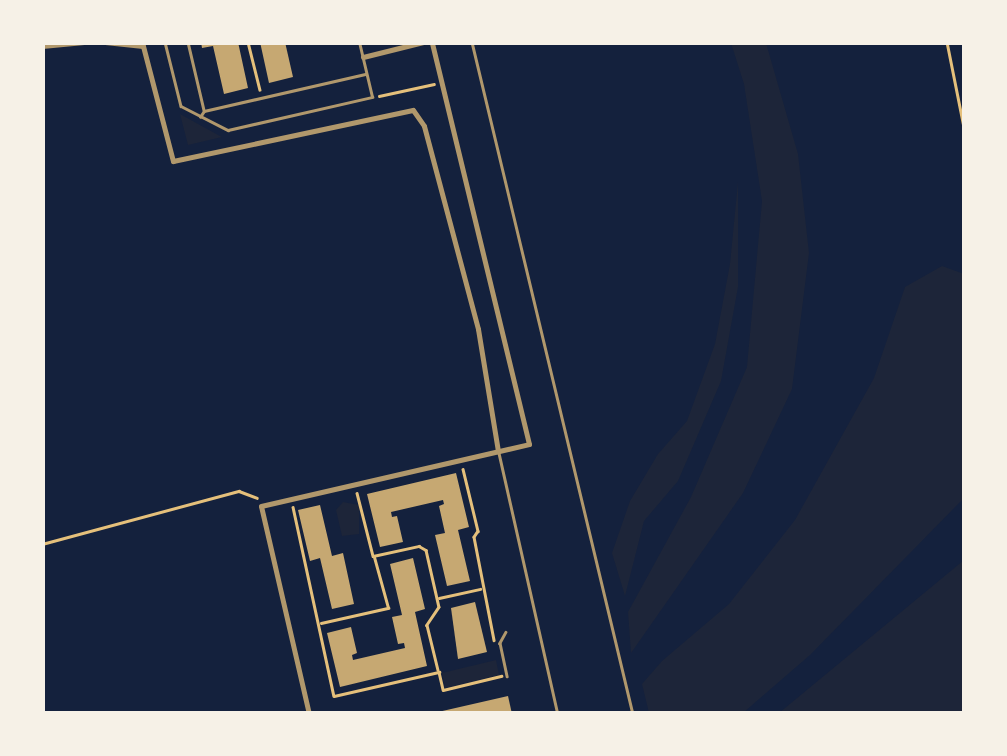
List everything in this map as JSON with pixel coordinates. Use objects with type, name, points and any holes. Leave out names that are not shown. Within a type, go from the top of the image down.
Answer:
[{"type":"street","points":[[42,46],[84,42]]},
{"type":"street","points":[[105,42],[144,46],[174,162],[413,110],[424,126],[478,329],[498,452]]},
{"type":"street","points":[[363,57],[424,42]]},
{"type":"street","points":[[309,714],[261,506],[529,444],[432,42]]},
{"type":"lane","points":[[165,42],[181,106],[228,130],[372,97],[360,42]]},
{"type":"lane","points":[[188,42],[204,111]]},
{"type":"lane","points":[[472,42],[633,714]]},
{"type":"lane","points":[[199,118],[204,111],[367,74]]},
{"type":"lane","points":[[498,452],[558,714]]},
{"type":"lane","points":[[505,676],[500,644],[506,632]]},
{"type":"path","points":[[248,42],[261,94]]},
{"type":"path","points":[[947,42],[964,126]]},
{"type":"path","points":[[372,97],[434,84]]},
{"type":"path","points":[[467,467],[463,468],[478,531],[474,537],[494,641]]},
{"type":"path","points":[[42,544],[240,491],[262,501]]},
{"type":"path","points":[[321,622],[388,608],[357,491]]},
{"type":"path","points":[[308,503],[292,507],[321,622],[318,627],[334,696],[438,672]]},
{"type":"path","points":[[373,556],[419,546],[426,550],[439,607],[427,625],[443,690],[505,676]]},
{"type":"path","points":[[437,598],[482,588]]},
{"type":"shaded area","points":[[731,43],[766,43],[798,154],[809,253],[792,389],[743,493],[631,653],[628,612],[691,497],[747,367],[762,201],[744,84]]},
{"type":"shaded area","points":[[180,114],[218,135],[222,137],[188,145]]},
{"type":"shaded area","points":[[738,182],[738,287],[721,381],[678,481],[644,521],[625,596],[612,553],[630,501],[658,454],[687,421],[715,344],[730,264]]},
{"type":"shaded area","points":[[942,266],[964,274],[964,498],[810,655],[743,713],[649,713],[642,684],[662,661],[729,604],[795,520],[874,378],[905,287]]},
{"type":"shaded area","points":[[343,502],[359,505],[359,534],[342,536],[336,510]]},
{"type":"shaded area","points":[[964,560],[964,713],[779,713]]},
{"type":"shaded area","points":[[496,660],[499,675],[445,688],[442,673]]},
{"type":"building","points":[[201,42],[238,42],[248,88],[224,94],[213,46],[202,48]]},
{"type":"building","points":[[260,42],[285,42],[293,77],[269,83]]},
{"type":"building","points":[[456,473],[469,527],[458,530],[470,581],[447,586],[435,535],[445,533],[439,506],[444,504],[443,500],[391,512],[392,517],[397,516],[403,542],[380,547],[367,494]]},
{"type":"building","points":[[320,505],[332,556],[343,553],[354,604],[332,609],[320,558],[310,561],[298,510]]},
{"type":"building","points":[[413,558],[425,609],[415,612],[427,666],[340,687],[327,633],[351,627],[357,653],[352,655],[353,660],[405,648],[404,643],[398,644],[392,617],[402,615],[390,564]]},
{"type":"building","points":[[475,602],[487,652],[458,659],[451,608]]},
{"type":"building","points":[[508,696],[512,714],[438,714],[438,712]]}]
